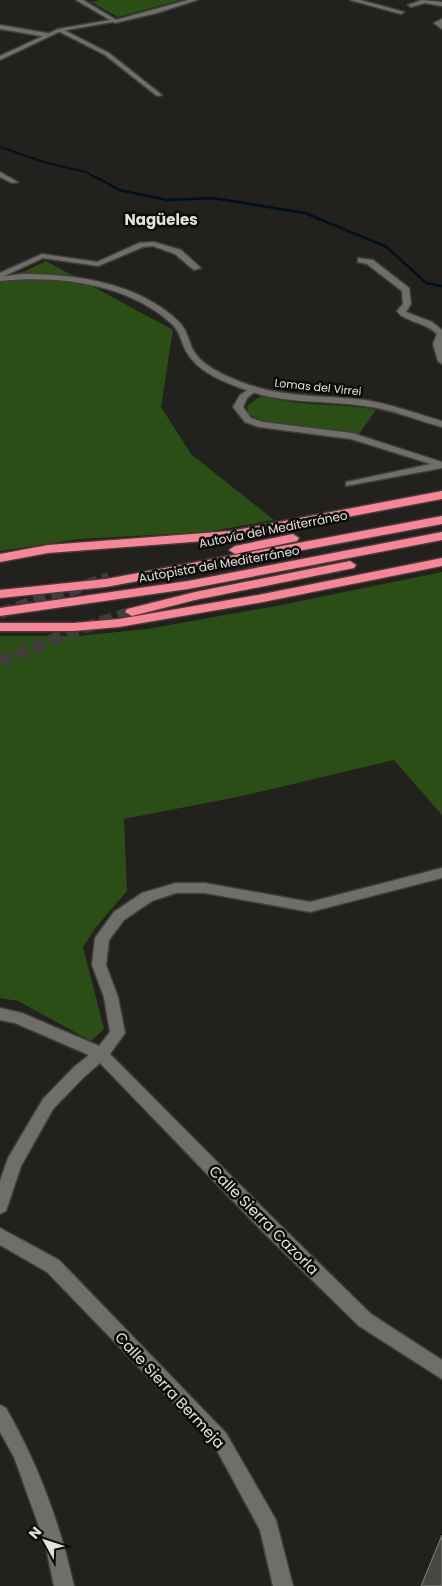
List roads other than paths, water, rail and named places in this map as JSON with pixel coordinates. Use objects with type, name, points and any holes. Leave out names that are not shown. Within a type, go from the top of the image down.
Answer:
[{"type":"highway","points":[[0,558],[48,549],[232,535],[442,496]]},
{"type":"highway","name":"Autovía del Mediterráneo","points":[[108,580],[201,556],[442,511]]},
{"type":"highway","name":"Autopista del Mediterráneo","points":[[0,594],[181,570],[442,520]]},
{"type":"highway","points":[[132,612],[195,596],[441,544]]},
{"type":"highway","name":"Autopista del Mediterráneo","points":[[0,612],[188,585],[441,544]]},
{"type":"highway","points":[[0,627],[74,627],[136,621],[442,562]]},
{"type":"street","points":[[79,0],[115,20]]},
{"type":"street","points":[[0,58],[60,30],[155,12],[194,0]]},
{"type":"street","points":[[353,0],[401,12]]},
{"type":"street","points":[[411,5],[426,0],[442,4]]},
{"type":"street","points":[[442,21],[437,23],[442,27]]},
{"type":"street","points":[[0,28],[47,35]]},
{"type":"street","points":[[60,30],[107,54],[159,95]]},
{"type":"street","points":[[0,174],[14,182]]},
{"type":"street","points":[[0,278],[42,256],[98,264],[142,245],[154,244],[178,252],[197,268]]},
{"type":"street","points":[[361,260],[370,262],[406,290],[407,304],[401,311],[403,314],[428,323],[442,334],[437,344],[442,361]]},
{"type":"street","name":"Lomas del Virrei","points":[[0,278],[51,276],[102,285],[135,298],[163,312],[178,324],[191,354],[206,367],[254,389],[288,398],[366,404],[442,424]]},
{"type":"street","points":[[254,389],[243,397],[238,407],[248,420],[262,425],[352,436],[442,465]]},
{"type":"street","points":[[349,484],[442,465]]},
{"type":"street","points":[[0,1206],[14,1163],[48,1104],[78,1073],[101,1054],[118,1033],[111,997],[99,965],[102,938],[118,916],[147,897],[176,888],[205,888],[310,907],[442,873]]},
{"type":"street","points":[[0,1014],[17,1017],[101,1054]]},
{"type":"street","name":"Calle Sierra Cazorla","points":[[101,1054],[268,1225],[365,1320],[442,1370]]},
{"type":"street","name":"Calle Sierra Bermeja","points":[[0,1236],[53,1266],[220,1439],[269,1527],[283,1586]]},
{"type":"street","points":[[0,1414],[21,1452],[55,1543],[64,1586]]},
{"type":"waterway","points":[[0,147],[47,163],[86,172],[98,179]]},
{"type":"waterway","points":[[96,177],[119,190],[168,200],[213,198],[305,213],[387,247],[426,283],[442,286]]},
{"type":"tunnel","points":[[0,613],[109,578]]},
{"type":"tunnel","points":[[0,661],[74,631],[132,612]]},
{"type":"district","name":"Nagüeles","points":[[161,219]]}]
